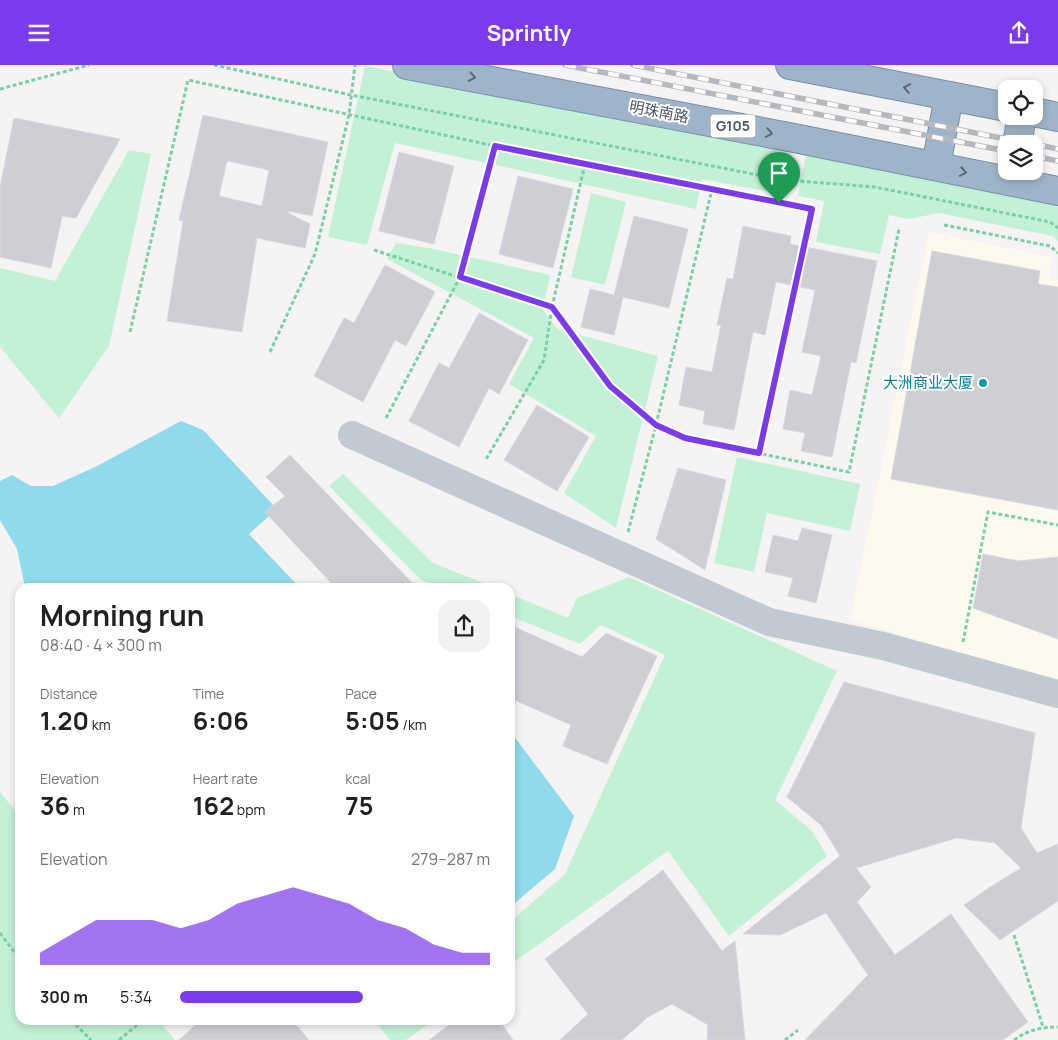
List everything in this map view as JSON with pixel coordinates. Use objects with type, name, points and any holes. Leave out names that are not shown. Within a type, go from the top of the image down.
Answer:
[{"type":"highway","name":"明珠南路","points":[[407,65],[936,166],[998,174]]},
{"type":"highway","points":[[790,65],[998,105]]},
{"type":"highway","points":[[936,166],[950,96]]},
{"type":"highway","points":[[1043,114],[1058,117]]},
{"type":"highway","name":"明珠南路","points":[[1024,180],[1058,191]]},
{"type":"street","points":[[352,435],[769,622],[883,645],[1058,694]]},
{"type":"path","points":[[0,89],[89,65]]},
{"type":"path","points":[[214,65],[351,95],[784,181],[875,187],[1058,224]]},
{"type":"path","points":[[270,352],[315,254],[349,115],[355,65]]},
{"type":"path","points":[[130,332],[188,80],[495,146],[812,209],[759,453]]},
{"type":"path","points":[[779,203],[794,138]]},
{"type":"path","points":[[386,418],[460,277],[495,146]]},
{"type":"path","points":[[485,461],[544,360],[552,307],[585,164]]},
{"type":"path","points":[[622,556],[656,425],[712,189]]},
{"type":"path","points":[[1050,222],[1058,228]]},
{"type":"path","points":[[944,225],[1050,246],[1058,253]]},
{"type":"path","points":[[374,250],[552,307],[610,386],[656,425],[685,438],[850,472],[900,229]]},
{"type":"path","points":[[958,666],[988,511],[1058,525]]},
{"type":"path","points":[[0,933],[15,953]]},
{"type":"path","points":[[1014,935],[1043,1027]]},
{"type":"path","points":[[76,1025],[91,1040]]},
{"type":"path","points":[[119,1040],[137,1025]]},
{"type":"path","points":[[1014,1040],[1023,1034],[1043,1027],[1058,1027]]},
{"type":"path","points":[[785,1040],[798,1030]]},
{"type":"shaded area","points":[[929,232],[1053,257],[1049,278],[1058,280],[1058,681],[850,620]]},
{"type":"green space","points":[[365,66],[779,147],[770,192],[702,179],[696,209],[395,143],[367,245],[328,237]]},
{"type":"green space","points":[[129,150],[151,154],[109,346],[59,418],[0,347],[0,268],[55,281]]},
{"type":"green space","points":[[806,153],[1058,202],[1058,241],[1053,236],[939,213],[909,219],[889,215],[880,254],[816,242],[824,201],[798,196]]},
{"type":"green space","points":[[591,193],[626,202],[605,285],[571,277]]},
{"type":"green space","points":[[396,243],[434,249],[550,275],[543,310],[558,329],[658,356],[616,528],[564,493],[596,436],[509,384],[534,338],[387,259]]},
{"type":"green space","points":[[737,457],[860,484],[850,531],[767,513],[754,572],[714,563]]},
{"type":"green space","points":[[343,474],[433,563],[483,583],[429,583],[421,580],[329,486]]},
{"type":"green space","points":[[629,577],[837,671],[775,800],[812,831],[827,856],[729,936],[668,851],[515,961],[515,918],[565,874],[665,655],[601,625],[580,644],[515,618],[515,596],[568,618],[577,598]]},
{"type":"green space","points":[[0,792],[15,811],[15,1025],[162,1025],[175,1040],[0,1040]]},
{"type":"green space","points":[[378,1025],[427,1025],[406,1040],[390,1040]]},
{"type":"water","points":[[181,421],[203,430],[277,509],[249,534],[295,583],[24,583],[17,549],[0,520],[0,481],[12,475],[31,486],[53,486],[95,467]]},
{"type":"water","points":[[515,738],[574,816],[555,869],[515,903]]},
{"type":"building","points":[[203,115],[328,142],[312,216],[289,211],[288,213],[310,224],[305,248],[257,238],[242,332],[167,321],[183,221],[179,220]],"holes":[[[227,161],[269,170],[262,206],[219,196]]]},
{"type":"building","points":[[14,118],[120,139],[76,218],[62,216],[51,268],[0,257],[0,187]]},
{"type":"building","points":[[399,152],[454,166],[434,244],[379,231]]},
{"type":"building","points":[[518,176],[573,189],[553,268],[499,254]]},
{"type":"building","points":[[634,216],[688,229],[669,308],[623,297],[614,335],[581,327],[590,289],[614,295]]},
{"type":"building","points":[[743,226],[791,236],[790,244],[877,261],[856,363],[851,362],[832,457],[801,451],[805,433],[783,429],[790,390],[812,395],[821,356],[802,352],[815,290],[776,282],[765,335],[753,332],[734,430],[703,424],[705,411],[679,405],[686,367],[712,372],[721,325],[717,325],[727,278],[733,279]]},
{"type":"building","name":"大洲商业大厦","points":[[932,251],[1040,271],[1038,284],[1058,287],[1058,510],[891,479]]},
{"type":"building","points":[[385,265],[435,292],[406,346],[395,340],[363,402],[314,376],[344,318],[354,323]]},
{"type":"building","points":[[479,313],[528,340],[499,394],[489,388],[459,447],[409,421],[439,363],[449,368]]},
{"type":"building","points":[[537,405],[589,437],[557,491],[504,460]]},
{"type":"building","points":[[290,455],[412,583],[331,583],[265,512],[285,496],[266,477]]},
{"type":"building","points":[[678,468],[726,480],[705,570],[656,539]]},
{"type":"building","points":[[802,528],[832,535],[816,603],[788,596],[793,578],[765,572],[773,535],[798,541]]},
{"type":"building","points":[[983,554],[1018,561],[1058,557],[1058,639],[973,608]]},
{"type":"building","points":[[515,627],[582,657],[606,633],[657,656],[607,764],[563,746],[571,725],[515,700]]},
{"type":"building","points":[[844,682],[1035,733],[1021,828],[1037,853],[1058,844],[1058,901],[1000,940],[964,905],[1021,868],[995,843],[956,838],[856,868],[871,887],[857,902],[895,955],[951,914],[1028,1022],[1003,1040],[805,1040],[868,975],[826,913],[780,935],[743,934],[840,856],[821,825],[787,797]]},
{"type":"building","points":[[663,870],[722,951],[735,941],[745,1040],[707,1040],[708,1025],[672,1004],[648,1017],[622,1040],[560,1040],[588,1014],[545,959]]},
{"type":"building","points":[[196,1025],[296,1025],[309,1040],[179,1040]]},
{"type":"building","points":[[449,1025],[502,1025],[513,1040],[429,1040]]},
{"type":"railway","points":[[565,65],[998,149]]},
{"type":"railway","points":[[633,65],[998,137]]},
{"type":"railway","points":[[1043,146],[1058,149]]},
{"type":"railway","points":[[1043,158],[1058,161]]},
{"type":"place","name":"大洲商业大厦","points":[[983,383]]},
{"type":"route","points":[[495,146],[779,203],[812,209],[759,453],[685,438],[656,425],[610,386],[552,307],[460,277],[495,146]]}]
